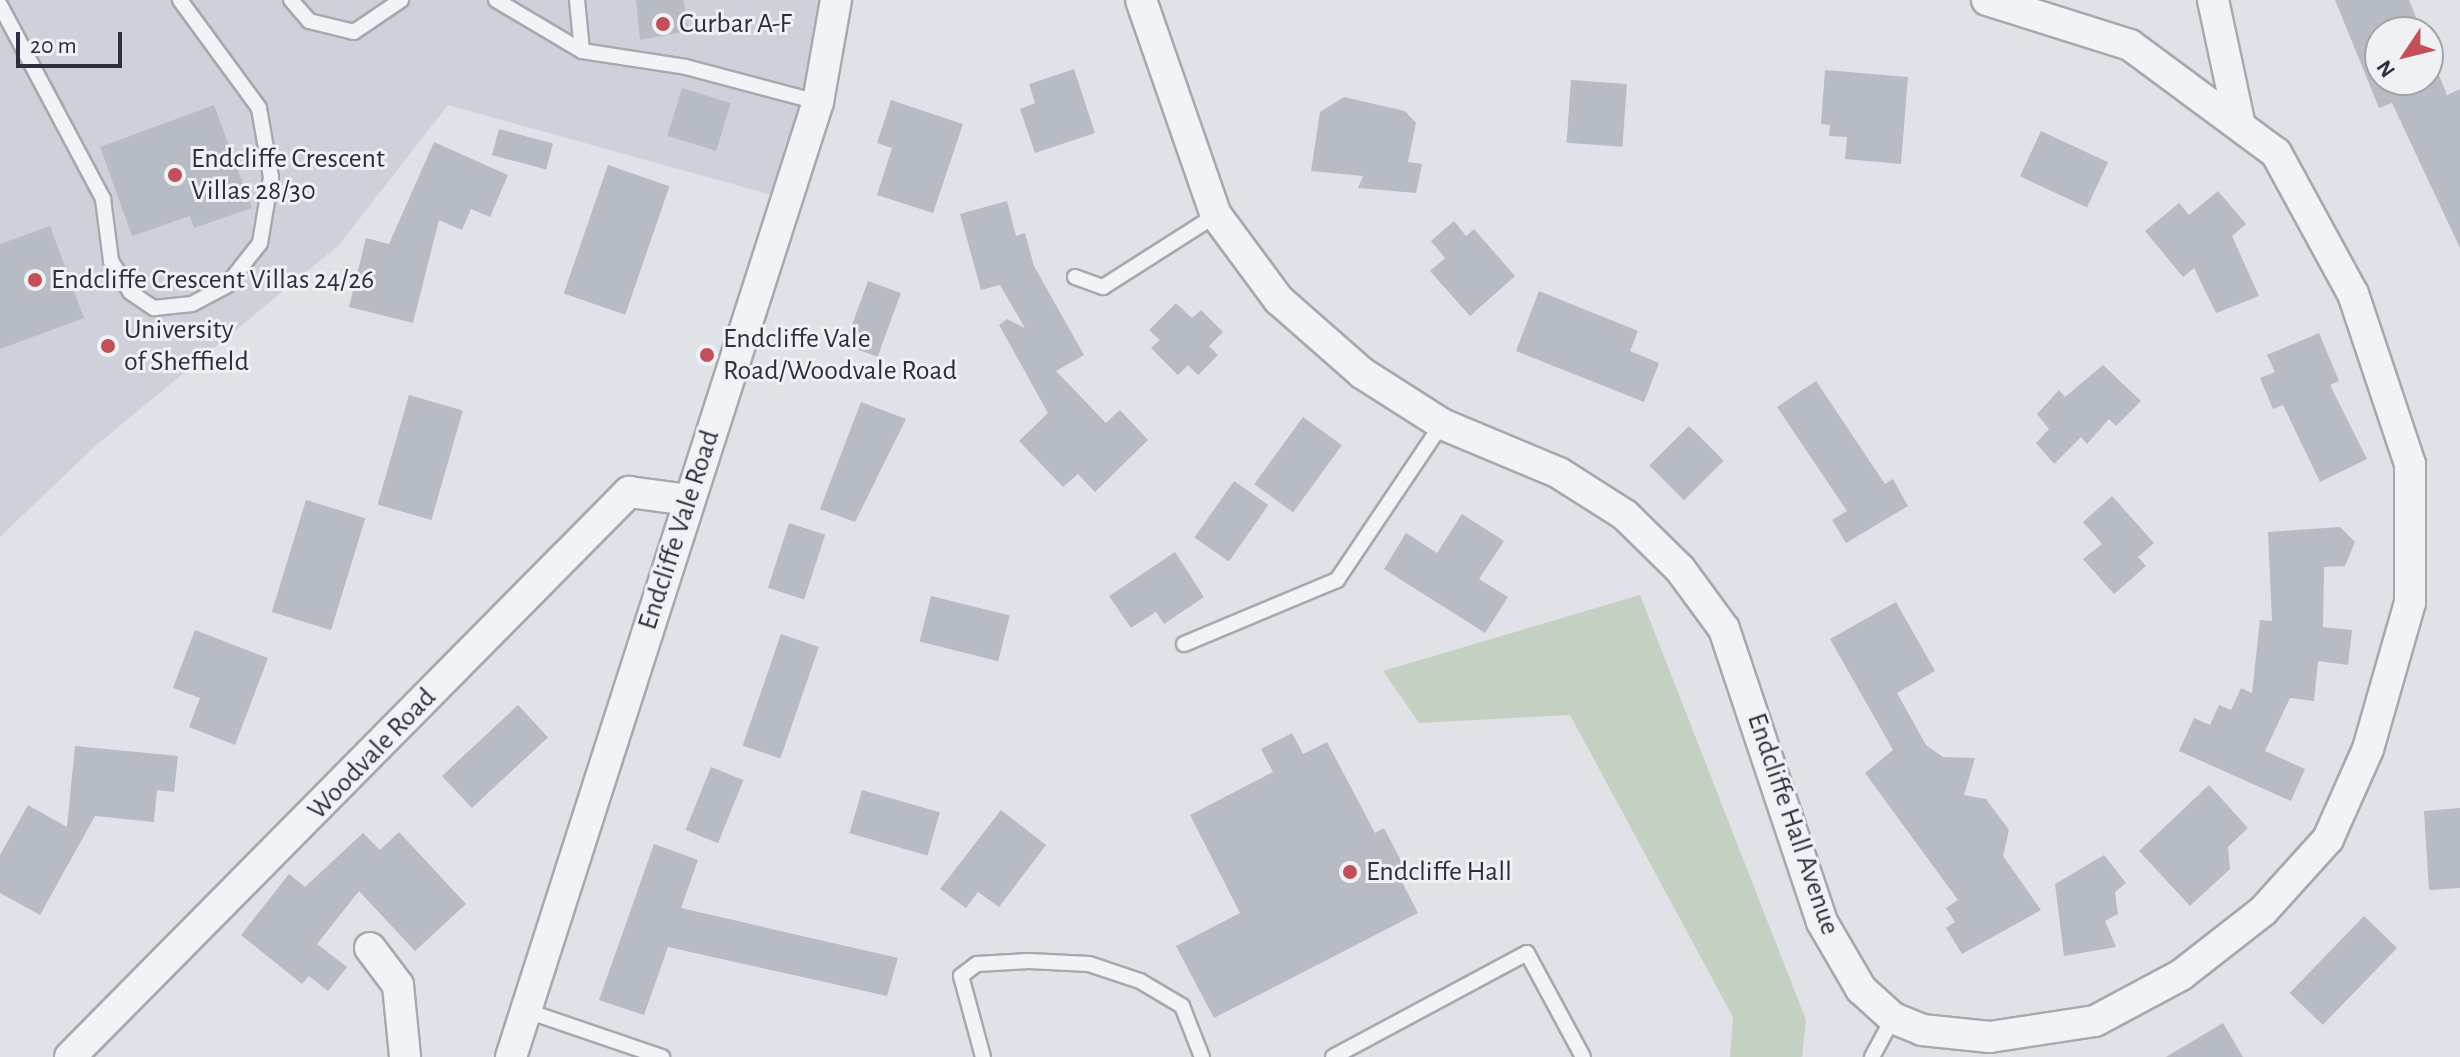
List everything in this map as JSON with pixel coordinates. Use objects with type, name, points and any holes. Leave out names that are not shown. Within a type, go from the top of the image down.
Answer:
[{"type":"street","name":"Endcliffe Vale Road","points":[[511,1057],[818,102],[836,0]]},
{"type":"street","name":"Endcliffe Hall Avenue","points":[[1141,0],[1216,215],[1279,300],[1362,373],[1442,424],[1559,473],[1625,515],[1680,569],[1724,629],[1822,922],[1861,989],[1893,1018],[1922,1030],[1990,1037],[2095,1021],[2181,975],[2263,911],[2328,839],[2368,749],[2410,603],[2410,464],[2353,294],[2276,153],[2239,121],[2130,45],[1987,0]]},
{"type":"street","points":[[2213,0],[2239,121]]},
{"type":"street","name":"Woodvale Road","points":[[70,1057],[629,492],[689,500]]},
{"type":"street","points":[[370,948],[398,985],[405,1057]]},
{"type":"lane","points":[[0,5],[103,199],[111,261],[130,292],[154,308],[192,304],[227,285],[260,243],[271,177],[259,108],[180,0]]},
{"type":"lane","points":[[291,0],[309,21],[354,32],[401,0]]},
{"type":"lane","points":[[496,0],[582,51],[686,67],[818,102]]},
{"type":"lane","points":[[577,0],[582,51]]},
{"type":"lane","points":[[1075,277],[1103,287],[1216,215]]},
{"type":"lane","points":[[1184,644],[1337,580],[1442,424]]},
{"type":"lane","points":[[1333,1057],[1527,953],[1583,1057]]},
{"type":"lane","points":[[983,1057],[961,976],[977,964],[1029,961],[1089,964],[1140,981],[1182,1006],[1202,1057]]},
{"type":"lane","points":[[524,1010],[662,1057]]},
{"type":"lane","points":[[1872,1057],[1893,1018]]},
{"type":"shaded area","name":"University of Sheffield","points":[[0,0],[846,0],[790,200],[448,105],[339,245],[94,447],[0,537]]},
{"type":"green space","points":[[1640,595],[1806,1020],[1802,1057],[1730,1057],[1733,1017],[1570,715],[1419,723],[1383,671]]},
{"type":"building","name":"Curbar A-F","points":[[636,0],[684,0],[688,31],[640,40]]},
{"type":"building","points":[[2335,0],[2409,0],[2416,16],[2364,16],[2364,71]]},
{"type":"building","points":[[1074,69],[1095,133],[1035,153],[1020,109],[1035,103],[1029,84]]},
{"type":"building","points":[[1825,70],[1908,77],[1901,164],[1845,159],[1847,137],[1829,136],[1830,125],[1821,124]]},
{"type":"building","points":[[1571,80],[1627,84],[1622,147],[1567,143]]},
{"type":"building","points":[[2444,87],[2447,95],[2460,89],[2460,248],[2392,103],[2379,108],[2374,96],[2444,96]]},
{"type":"building","points":[[682,88],[731,103],[716,151],[667,136]]},
{"type":"building","points":[[1344,97],[1405,111],[1416,123],[1408,162],[1422,164],[1416,193],[1358,188],[1363,176],[1311,171],[1320,112]]},
{"type":"building","points":[[891,100],[963,124],[933,213],[877,195],[892,148],[877,143]]},
{"type":"building","name":"Endcliffe Crescent Villas 28/30","points":[[214,105],[252,208],[194,228],[190,216],[132,236],[100,147]]},
{"type":"building","points":[[499,129],[553,143],[546,170],[492,155]]},
{"type":"building","points":[[2041,131],[2108,162],[2087,208],[2020,176]]},
{"type":"building","points":[[434,142],[508,175],[490,217],[471,209],[462,230],[439,220],[413,323],[349,307],[366,238],[389,244]]},
{"type":"building","points":[[608,165],[669,186],[625,315],[564,294]]},
{"type":"building","points":[[2218,191],[2246,224],[2232,236],[2259,296],[2216,313],[2194,268],[2183,277],[2145,231],[2179,203],[2189,215]]},
{"type":"building","points":[[1007,201],[1016,236],[1025,233],[1034,266],[1084,355],[1056,371],[1106,423],[1120,410],[1148,440],[1095,492],[1078,474],[1063,487],[1019,441],[1048,413],[999,325],[1007,319],[1025,328],[1000,285],[981,290],[960,214]]},
{"type":"building","points":[[1454,221],[1466,236],[1474,229],[1515,276],[1470,316],[1430,271],[1445,258],[1431,241]]},
{"type":"building","name":"Endcliffe Crescent Villas 24/26","points":[[50,226],[84,318],[0,349],[0,244]]},
{"type":"building","points":[[868,281],[901,293],[878,357],[845,345]]},
{"type":"building","points":[[1539,291],[1638,331],[1630,351],[1659,363],[1644,402],[1516,351]]},
{"type":"building","points":[[1176,303],[1192,318],[1201,310],[1223,332],[1209,346],[1218,355],[1198,375],[1188,365],[1178,375],[1151,348],[1160,340],[1149,330]]},
{"type":"building","points":[[2319,333],[2339,381],[2330,385],[2367,459],[2320,482],[2283,405],[2273,409],[2260,378],[2275,372],[2267,355]]},
{"type":"building","points":[[2103,365],[2141,401],[2116,426],[2109,419],[2087,444],[2081,437],[2054,464],[2036,443],[2049,429],[2037,414],[2059,390],[2065,397]]},
{"type":"building","points":[[1816,381],[1885,484],[1893,479],[1908,506],[1846,543],[1832,520],[1847,511],[1777,407]]},
{"type":"building","points":[[409,395],[463,410],[431,520],[378,505]]},
{"type":"building","points":[[861,402],[906,419],[855,522],[820,509]]},
{"type":"building","points":[[1303,417],[1342,445],[1293,512],[1254,484]]},
{"type":"building","points":[[1689,426],[1724,461],[1684,500],[1649,466]]},
{"type":"building","points":[[1234,481],[1268,505],[1229,562],[1194,538]]},
{"type":"building","points":[[2112,496],[2154,543],[2138,557],[2146,566],[2114,594],[2083,559],[2102,544],[2083,522]]},
{"type":"building","points":[[306,500],[365,518],[331,630],[272,612]]},
{"type":"building","points":[[1462,514],[1504,541],[1479,579],[1508,597],[1485,633],[1384,569],[1406,533],[1437,553]]},
{"type":"building","points":[[789,523],[825,535],[804,599],[768,588]]},
{"type":"building","points":[[2340,527],[2355,542],[2345,566],[2324,567],[2323,627],[2352,630],[2348,665],[2318,661],[2314,701],[2290,698],[2265,751],[2305,769],[2291,801],[2179,751],[2194,718],[2210,725],[2219,705],[2231,710],[2241,688],[2252,693],[2260,620],[2272,621],[2268,532]]},
{"type":"building","points":[[1175,552],[1204,597],[1164,624],[1156,612],[1131,628],[1109,596]]},
{"type":"building","points":[[931,596],[1010,616],[998,661],[920,642]]},
{"type":"building","points":[[1896,602],[1935,671],[1897,693],[1926,745],[1943,757],[1975,758],[1964,795],[1986,799],[2009,830],[2003,856],[2041,910],[1962,954],[1946,928],[1955,922],[1946,908],[1958,900],[1865,773],[1893,750],[1830,639]]},
{"type":"building","points":[[195,630],[268,658],[235,745],[189,727],[200,698],[173,688]]},
{"type":"building","points":[[781,634],[819,647],[780,759],[743,746]]},
{"type":"building","points":[[518,705],[548,737],[472,808],[442,776]]},
{"type":"building","name":"Endcliffe Hall","points":[[1292,733],[1303,754],[1327,742],[1375,833],[1384,828],[1410,878],[1402,882],[1418,913],[1214,1018],[1176,946],[1240,913],[1190,815],[1273,772],[1261,749]]},
{"type":"building","points":[[75,746],[178,756],[174,792],[157,790],[154,822],[95,816],[40,915],[0,893],[0,855],[28,805],[67,827]]},
{"type":"building","points":[[711,767],[743,780],[718,843],[686,830]]},
{"type":"building","points":[[2209,785],[2248,828],[2228,847],[2230,869],[2190,906],[2139,851]]},
{"type":"building","points":[[862,790],[940,812],[927,856],[850,833]]},
{"type":"building","points":[[2460,808],[2460,888],[2429,890],[2424,811]]},
{"type":"building","points":[[1001,810],[1046,845],[999,907],[978,892],[966,908],[940,889]]},
{"type":"building","points":[[399,832],[466,904],[415,951],[359,891],[317,944],[347,967],[328,991],[309,976],[302,984],[241,935],[289,874],[305,887],[363,833],[380,850]]},
{"type":"building","points":[[654,844],[698,860],[681,908],[898,958],[887,996],[668,947],[644,1015],[599,1000]]},
{"type":"building","points":[[2104,855],[2126,883],[2115,892],[2118,914],[2105,921],[2116,947],[2064,956],[2055,884]]},
{"type":"building","points":[[2364,916],[2397,948],[2323,1025],[2290,993]]},
{"type":"building","points":[[2223,1023],[2243,1057],[2166,1057]]},
{"type":"place","name":"Curbar A-F","points":[[663,24]]},
{"type":"place","name":"Endcliffe Crescent Villas 28/30","points":[[175,175]]},
{"type":"place","name":"Endcliffe Crescent Villas 24/26","points":[[35,280]]},
{"type":"place","name":"University of Sheffield","points":[[108,346]]},
{"type":"place","name":"Endcliffe Vale Road/Woodvale Road","points":[[707,355]]},
{"type":"place","name":"Endcliffe Hall","points":[[1350,872]]}]
